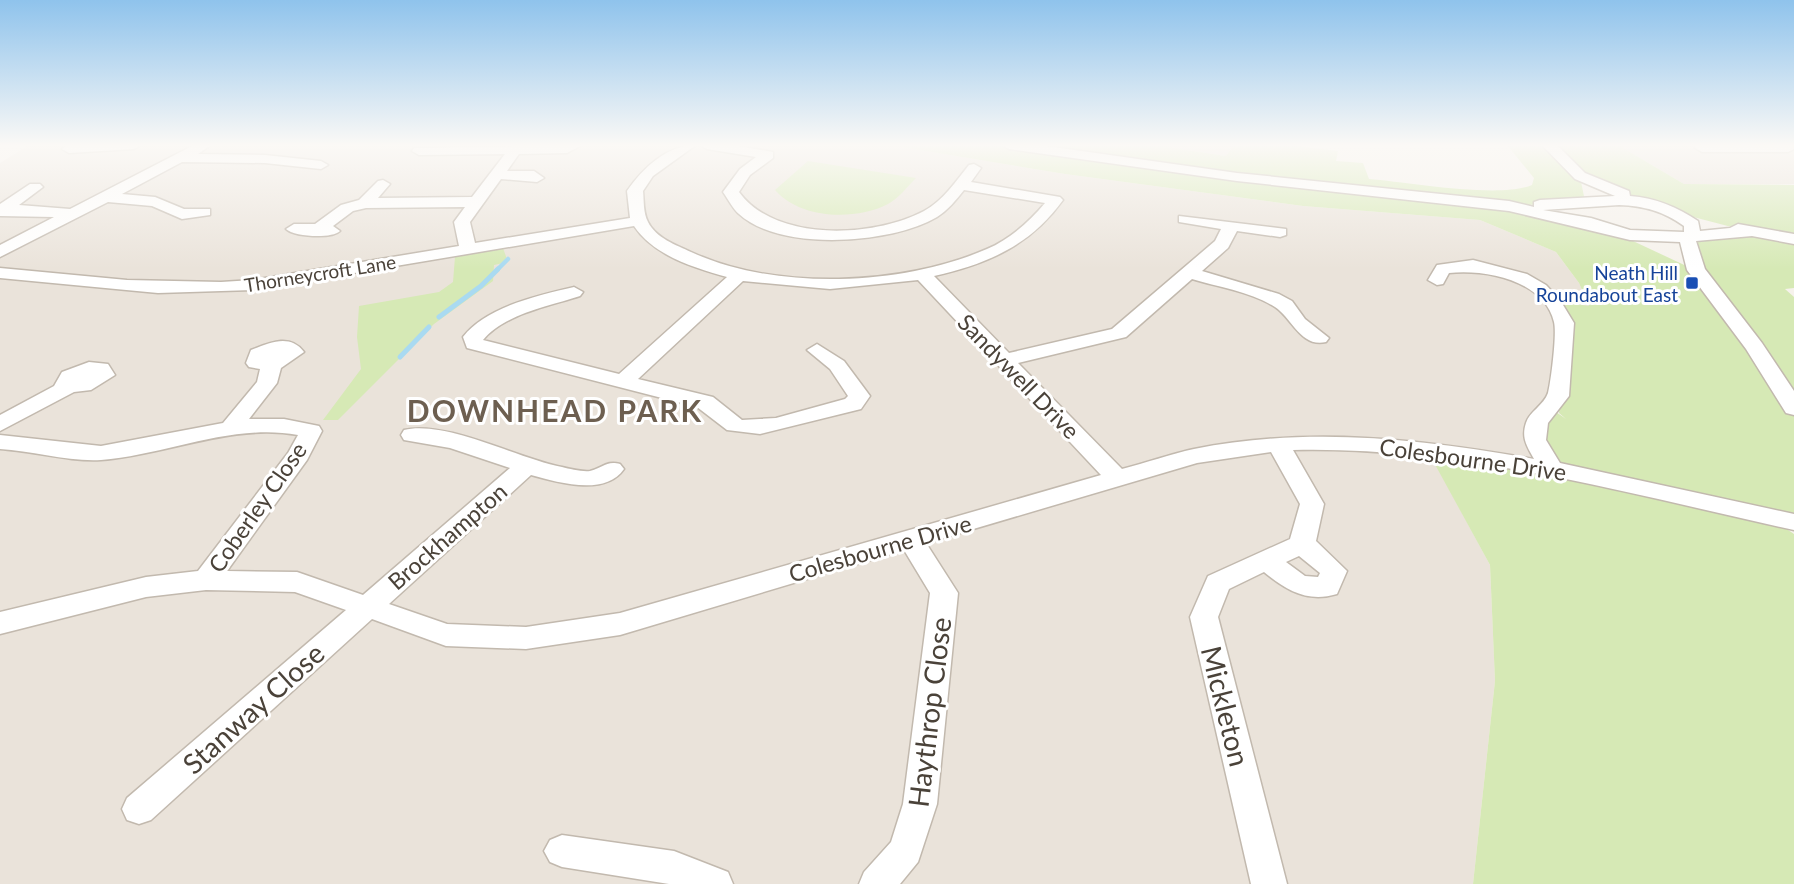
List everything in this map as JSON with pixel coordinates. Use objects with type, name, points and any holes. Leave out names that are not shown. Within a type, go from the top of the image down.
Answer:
[{"type":"street","points":[[0,253],[127,186]]},
{"type":"street","points":[[365,203],[383,186]]},
{"type":"street","points":[[468,249],[462,222],[488,186]]},
{"type":"street","points":[[638,186],[635,191],[638,221],[655,241],[691,261],[740,275],[838,284],[921,273],[991,253],[1021,237],[1055,200]]},
{"type":"street","points":[[735,186],[731,192],[736,205],[747,215],[766,225],[792,230],[855,234],[908,224],[931,214],[959,186]]},
{"type":"street","points":[[968,186],[1055,200]]},
{"type":"street","points":[[1325,186],[1509,206],[1658,241],[1750,232]]},
{"type":"street","points":[[1581,186],[1583,202],[1578,208],[1580,215],[1696,270],[1755,347],[1794,408]]},
{"type":"street","points":[[1606,186],[1667,210],[1692,225],[1690,236],[1696,270]]},
{"type":"street","points":[[3,210],[19,195],[35,187]]},
{"type":"street","points":[[107,197],[155,202],[182,214],[204,212]]},
{"type":"street","points":[[1509,206],[1618,199],[1750,232],[1794,239]]},
{"type":"street","points":[[294,229],[325,230],[347,208],[365,203],[477,202]]},
{"type":"street","points":[[3,210],[75,214]]},
{"type":"street","points":[[1185,219],[1280,232]]},
{"type":"street","name":"Thorneycroft Lane","points":[[0,273],[130,287],[207,289],[253,285],[638,221]]},
{"type":"street","points":[[1004,360],[1119,333],[1222,244],[1231,226]]},
{"type":"street","points":[[1455,252],[1473,265],[1521,278],[1540,289],[1564,323],[1558,396],[1537,422],[1535,440],[1552,469]]},
{"type":"street","points":[[1437,280],[1443,269],[1473,265]]},
{"type":"street","points":[[1191,272],[1272,298],[1285,305],[1298,323],[1319,338]]},
{"type":"street","name":"Sandywell Drive","points":[[921,273],[1118,479]]},
{"type":"street","points":[[622,382],[740,275]]},
{"type":"street","points":[[574,292],[495,321],[473,337],[474,344],[705,402],[724,414],[731,424],[749,430],[853,404],[859,396],[837,365],[817,350]]},
{"type":"street","points":[[232,426],[267,383],[272,364]]},
{"type":"street","points":[[0,424],[67,387]]},
{"type":"street","name":"Coberley Close","points":[[0,442],[102,453],[232,426],[287,424],[311,431],[299,455],[206,580]]},
{"type":"street","name":"Brockhampton","points":[[412,435],[435,436],[528,465],[589,479],[612,469]]},
{"type":"street","name":"Colesbourne Drive","points":[[0,623],[146,587],[206,580],[297,582],[446,635],[526,638],[620,624],[1195,456],[1278,444],[1350,442],[1433,448],[1552,469],[1794,522]]},
{"type":"street","points":[[1267,561],[1299,584],[1327,587],[1334,570],[1302,544],[1312,504],[1278,444]]},
{"type":"street","name":"Brockhampton","points":[[367,607],[528,465]]},
{"type":"street","name":"Colesbourne Drive","points":[[1765,514],[1794,534]]},
{"type":"street","name":"Haythrop Close","points":[[877,884],[906,850],[920,804],[944,593],[910,539]]},
{"type":"street","name":"Mickleton","points":[[1269,884],[1204,617],[1218,583],[1302,544]]},
{"type":"street","name":"Stanway Close","points":[[139,809],[367,607]]},
{"type":"street","points":[[562,851],[674,868],[715,884]]},
{"type":"shaded area","points":[[0,186],[1156,186],[1303,206],[1480,220],[1556,252],[1579,283],[1590,307],[1552,300],[1564,323],[1552,469],[1427,448],[1490,565],[1495,681],[1473,884],[0,884]]},
{"type":"green space","points":[[779,186],[908,186],[888,204],[844,215],[813,212],[799,207],[775,190]]},
{"type":"green space","points":[[1156,186],[1437,186],[1498,190],[1527,186],[1582,186],[1585,201],[1513,206],[1618,234],[1695,270],[1687,238],[1747,231],[1674,212],[1605,186],[1794,186],[1794,288],[1785,289],[1794,297],[1794,522],[1767,516],[1794,534],[1794,884],[1473,884],[1495,681],[1490,565],[1426,448],[1552,468],[1535,440],[1556,412],[1566,419],[1559,413],[1565,333],[1551,300],[1589,306],[1579,283],[1556,252],[1480,220],[1303,206]]},
{"type":"green space","points":[[503,248],[508,262],[494,265],[493,281],[434,324],[338,420],[323,420],[361,369],[357,337],[359,306],[439,292],[453,282],[455,257]]},
{"type":"waterway","points":[[439,317],[481,286],[508,259]]},
{"type":"waterway","points":[[400,357],[429,327]]},
{"type":"place","name":"Neath Hill Roundabout East","points":[[1692,283]]},
{"type":"district","name":"DOWNHEAD PARK","points":[[555,410]]}]
